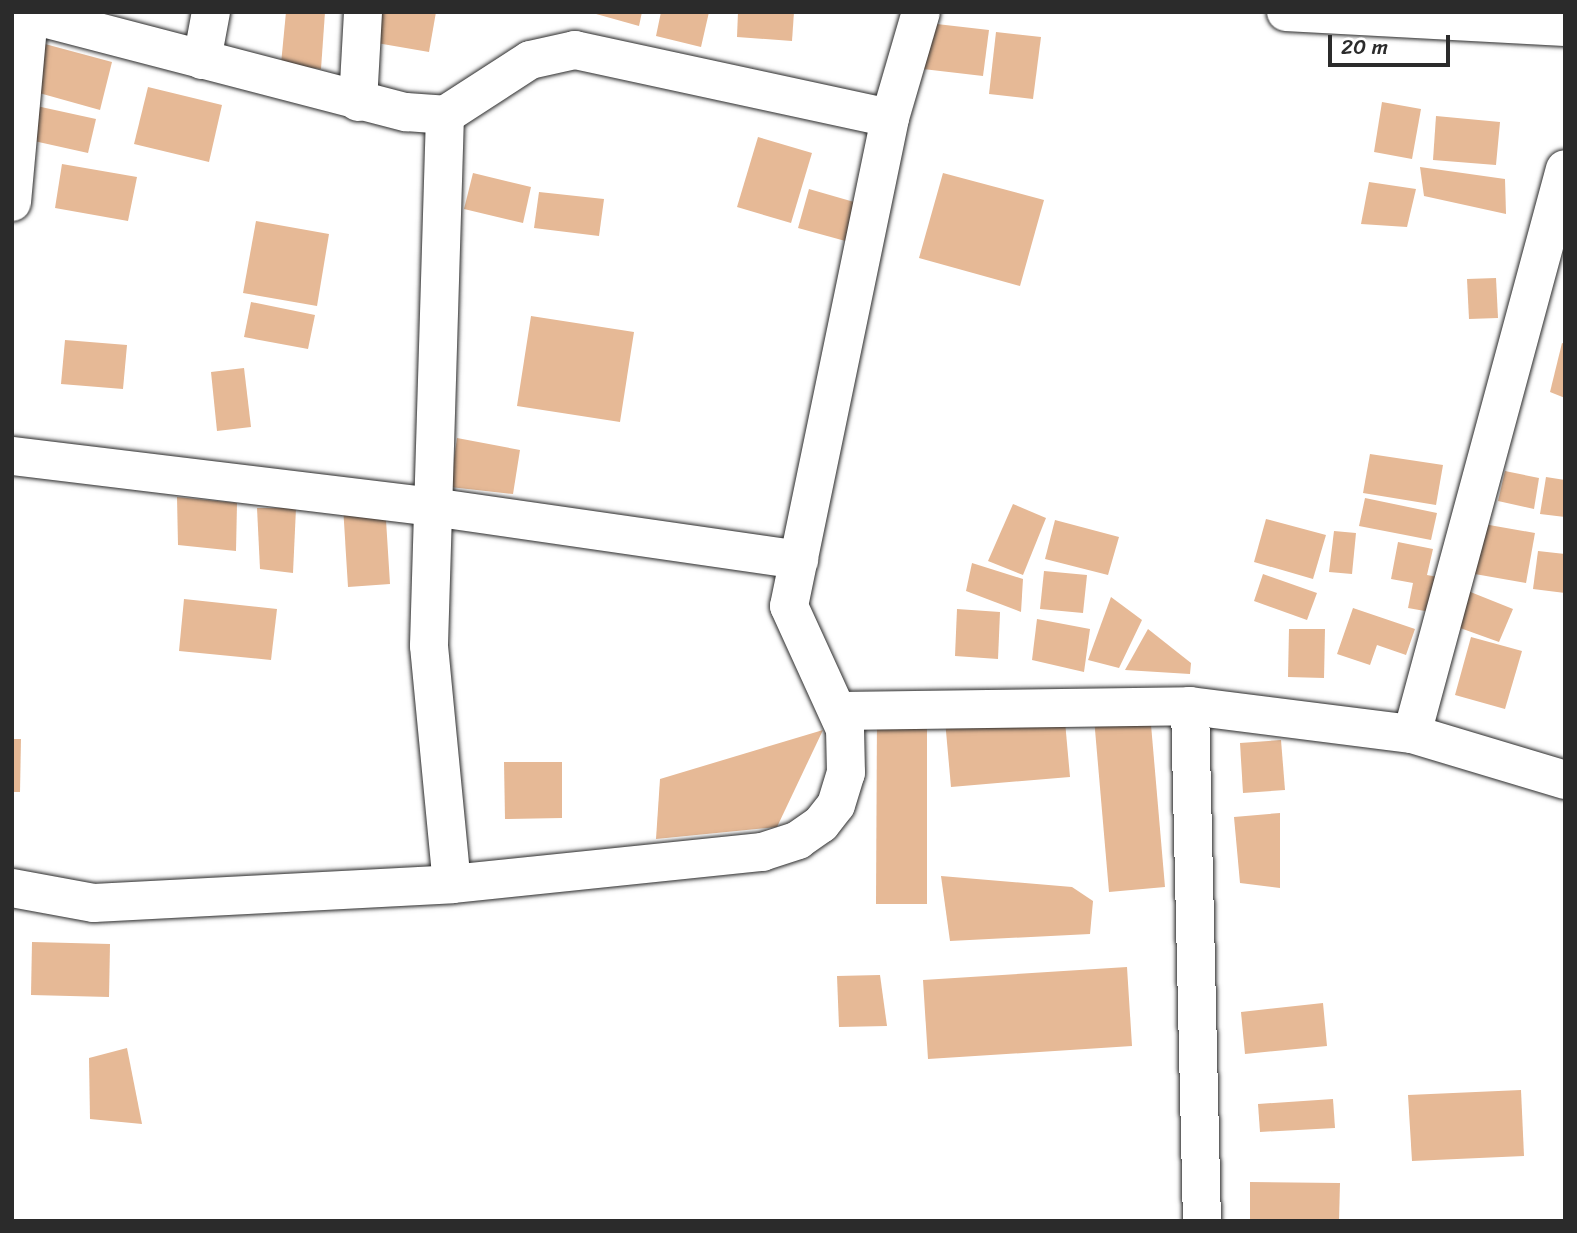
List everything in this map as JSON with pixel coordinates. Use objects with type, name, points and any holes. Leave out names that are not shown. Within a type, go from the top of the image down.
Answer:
[{"type":"street","points":[[202,61],[211,12]]},
{"type":"street","points":[[358,102],[363,12]]},
{"type":"street","points":[[12,888],[94,903],[452,884],[762,852],[798,841],[836,805],[846,773],[841,711],[791,614],[799,560],[890,118],[921,12]]},
{"type":"street","points":[[1287,12],[1565,27]]},
{"type":"street","points":[[12,202],[25,13],[358,102],[445,115],[530,60],[575,50],[890,118]]},
{"type":"street","points":[[445,115],[429,646],[452,884]]},
{"type":"street","points":[[1412,734],[1565,169]]},
{"type":"street","points":[[12,456],[432,508],[799,560]]},
{"type":"street","points":[[841,711],[1190,706],[1412,734],[1565,780]]},
{"type":"street","points":[[1190,706],[1202,1221]]},
{"type":"building","points":[[286,12],[325,12],[321,69],[281,64]]},
{"type":"building","points":[[375,12],[436,12],[429,52],[371,42]]},
{"type":"building","points":[[589,12],[642,12],[639,26]]},
{"type":"building","points":[[661,12],[709,12],[701,47],[656,36]]},
{"type":"building","points":[[738,12],[794,12],[792,41],[737,37]]},
{"type":"building","points":[[928,23],[989,30],[983,76],[923,69]]},
{"type":"building","points":[[996,32],[1041,37],[1033,99],[989,94]]},
{"type":"building","points":[[45,44],[112,62],[100,110],[32,91]]},
{"type":"building","points":[[148,87],[222,105],[209,162],[134,144]]},
{"type":"building","points":[[1382,102],[1421,109],[1412,159],[1374,152]]},
{"type":"building","points":[[32,105],[96,119],[88,153],[25,139]]},
{"type":"building","points":[[1436,116],[1500,122],[1496,165],[1433,160]]},
{"type":"building","points":[[758,137],[812,153],[791,223],[737,207]]},
{"type":"building","points":[[62,164],[137,177],[128,221],[55,208]]},
{"type":"building","points":[[1420,167],[1505,179],[1506,214],[1424,196]]},
{"type":"building","points":[[473,173],[531,187],[523,223],[464,209]]},
{"type":"building","points":[[943,173],[1044,200],[1020,286],[919,258]]},
{"type":"building","points":[[1369,182],[1416,189],[1407,227],[1361,224]]},
{"type":"building","points":[[809,189],[861,204],[849,242],[798,228]]},
{"type":"building","points":[[539,192],[604,199],[599,236],[534,228]]},
{"type":"building","points":[[256,221],[329,234],[317,306],[243,293]]},
{"type":"building","points":[[1496,278],[1498,318],[1469,319],[1467,279]]},
{"type":"building","points":[[251,302],[315,315],[308,349],[244,337]]},
{"type":"building","points":[[531,316],[634,332],[620,422],[517,406]]},
{"type":"building","points":[[65,340],[127,345],[123,389],[61,384]]},
{"type":"building","points":[[1562,343],[1565,344],[1565,398],[1550,392]]},
{"type":"building","points":[[244,368],[251,427],[217,431],[211,372]]},
{"type":"building","points":[[457,438],[520,450],[513,494],[450,487]]},
{"type":"building","points":[[1370,454],[1443,465],[1436,505],[1363,493]]},
{"type":"building","points":[[1505,471],[1539,478],[1534,509],[1498,501]]},
{"type":"building","points":[[1546,477],[1565,480],[1565,517],[1540,514]]},
{"type":"building","points":[[177,497],[237,503],[236,551],[178,545]]},
{"type":"building","points":[[1365,498],[1437,513],[1431,540],[1359,526]]},
{"type":"building","points":[[385,504],[390,584],[348,587],[343,506]]},
{"type":"building","points":[[1013,504],[1046,518],[1023,575],[988,561]]},
{"type":"building","points":[[257,508],[296,508],[293,573],[260,569]]},
{"type":"building","points":[[1266,519],[1326,535],[1313,579],[1254,562]]},
{"type":"building","points":[[1055,520],[1119,537],[1108,575],[1045,559]]},
{"type":"building","points":[[1478,523],[1535,533],[1526,583],[1469,573]]},
{"type":"building","points":[[1334,531],[1356,533],[1352,574],[1329,572]]},
{"type":"building","points":[[1398,542],[1433,549],[1427,575],[1443,578],[1436,613],[1408,608],[1413,583],[1391,579]]},
{"type":"building","points":[[1538,551],[1565,554],[1565,593],[1533,589]]},
{"type":"building","points":[[972,563],[1023,579],[1021,612],[966,591]]},
{"type":"building","points":[[1044,571],[1087,575],[1083,613],[1040,609]]},
{"type":"building","points":[[1263,574],[1317,593],[1307,620],[1254,601]]},
{"type":"building","points":[[1463,589],[1513,609],[1499,642],[1449,624]]},
{"type":"building","points":[[1111,597],[1142,620],[1119,668],[1088,660]]},
{"type":"building","points":[[184,599],[277,609],[271,660],[179,651]]},
{"type":"building","points":[[1353,608],[1415,629],[1406,655],[1377,645],[1370,665],[1337,654]]},
{"type":"building","points":[[957,609],[1000,612],[998,659],[955,656]]},
{"type":"building","points":[[1037,619],[1090,629],[1084,672],[1032,660]]},
{"type":"building","points":[[1148,629],[1191,663],[1190,674],[1125,670]]},
{"type":"building","points":[[1289,629],[1325,629],[1324,678],[1288,677]]},
{"type":"building","points":[[1471,637],[1522,651],[1505,709],[1455,695]]},
{"type":"building","points":[[1064,710],[1070,777],[951,787],[945,720]]},
{"type":"building","points":[[1150,713],[1165,887],[1109,892],[1094,718]]},
{"type":"building","points":[[927,716],[927,904],[876,904],[877,717]]},
{"type":"building","points":[[823,730],[777,827],[656,839],[660,779]]},
{"type":"building","points":[[12,739],[21,739],[20,792],[12,792]]},
{"type":"building","points":[[1281,740],[1285,790],[1243,793],[1240,743]]},
{"type":"building","points":[[504,762],[562,762],[562,818],[505,819]]},
{"type":"building","points":[[1280,813],[1280,888],[1240,883],[1234,817]]},
{"type":"building","points":[[941,876],[1072,887],[1093,901],[1090,934],[950,941]]},
{"type":"building","points":[[32,942],[110,944],[109,997],[31,995]]},
{"type":"building","points":[[1127,967],[1132,1046],[928,1059],[923,980]]},
{"type":"building","points":[[880,975],[887,1026],[839,1027],[837,976]]},
{"type":"building","points":[[1323,1003],[1327,1046],[1245,1054],[1241,1012]]},
{"type":"building","points":[[127,1048],[142,1124],[90,1119],[89,1058]]},
{"type":"building","points":[[1521,1090],[1524,1156],[1412,1161],[1408,1095]]},
{"type":"building","points":[[1333,1099],[1335,1128],[1260,1132],[1258,1104]]},
{"type":"building","points":[[1250,1182],[1340,1183],[1339,1221],[1250,1221]]}]
